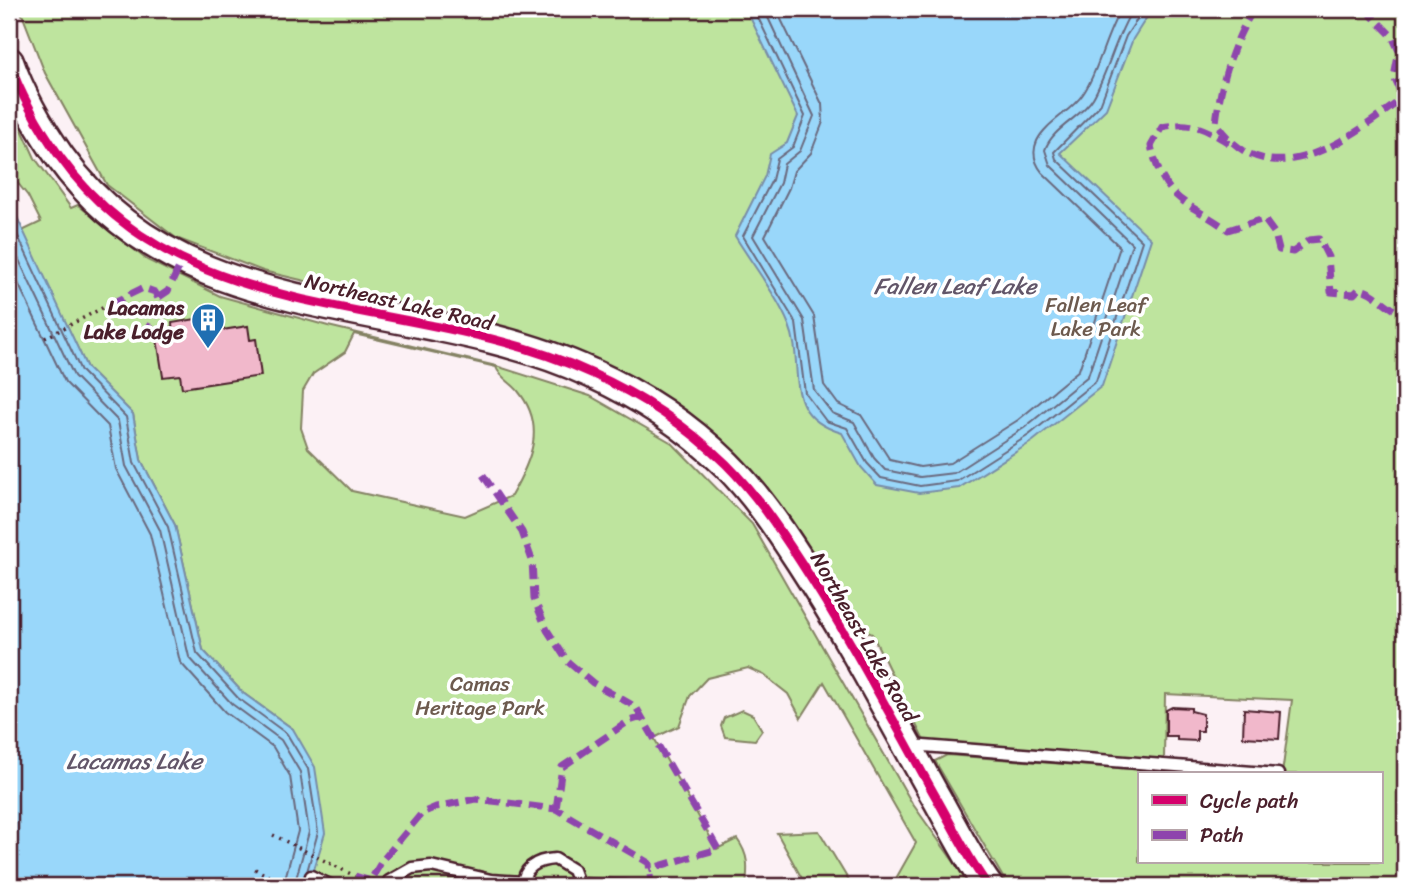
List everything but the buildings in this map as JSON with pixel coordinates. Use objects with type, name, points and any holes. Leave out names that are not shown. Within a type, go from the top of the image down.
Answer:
[{"type":"main road","name":"Northeast Lake Road","points":[[9,61],[16,82],[42,132],[75,178],[132,232],[167,254],[253,287],[526,350],[589,371],[639,398],[682,427],[726,464],[767,511],[826,600],[981,882]]},
{"type":"lane","points":[[907,745],[1252,772]]},
{"type":"lane","points":[[387,886],[389,881],[412,868],[431,866],[522,884],[534,864],[555,859],[573,870],[579,885],[626,886]]},
{"type":"lane","points":[[311,876],[332,886]]},
{"type":"path","points":[[45,338],[110,304]]},
{"type":"path","points":[[273,835],[355,876]]},
{"type":"path","points":[[255,869],[288,886]]},
{"type":"green space","name":"Fallen Leaf Lake Park","points":[[20,9],[1405,9],[1405,886],[1008,886],[935,761],[947,755],[1171,772],[1138,772],[1138,864],[1382,864],[1382,772],[1282,772],[1292,700],[1165,694],[1164,759],[924,741],[872,634],[858,627],[845,602],[791,519],[730,451],[475,321],[263,271],[176,238],[107,185],[45,73]]},
{"type":"green space","name":"Camas Heritage Park","points":[[9,101],[35,158],[71,208],[78,205],[147,260],[220,296],[328,326],[496,366],[590,396],[672,443],[752,524],[912,803],[971,886],[897,886],[894,882],[916,843],[824,682],[801,718],[788,694],[764,675],[748,668],[707,678],[690,696],[679,726],[654,738],[717,849],[737,839],[741,845],[747,861],[746,886],[309,886],[311,876],[293,729],[243,693],[203,650],[175,525],[141,460],[133,414],[87,368],[22,231],[41,222],[28,196],[9,172]],"holes":[[[354,334],[496,367],[527,404],[534,430],[533,444],[525,470],[511,496],[465,516],[352,491],[308,448],[301,428],[303,391],[313,374],[345,352]]]},
{"type":"green space","points":[[742,710],[753,715],[762,730],[755,740],[725,737],[721,726],[724,718]]},
{"type":"green space","points":[[819,831],[852,886],[806,886],[777,833]]},
{"type":"water","name":"Fallen Leaf Lake","points":[[746,9],[1152,9],[1133,39],[1106,109],[1060,153],[1151,239],[1102,386],[1033,441],[959,488],[919,493],[877,485],[861,467],[842,433],[822,425],[802,402],[798,388],[794,341],[789,325],[771,291],[735,236],[765,176],[770,154],[787,143],[798,116]]},
{"type":"water","name":"Lacamas Lake","points":[[9,200],[87,368],[133,414],[141,460],[175,525],[203,650],[243,693],[293,729],[315,767],[325,833],[309,886],[9,886]]},
{"type":"marked path","points":[[1254,9],[1229,64],[1216,123],[1237,146],[1260,158],[1284,160],[1309,155],[1334,144],[1405,99]]},
{"type":"marked path","points":[[1365,9],[1392,36],[1399,51],[1394,77],[1403,98]]},
{"type":"marked path","points":[[1229,143],[1205,130],[1182,125],[1162,127],[1151,146],[1170,190],[1189,205],[1228,230],[1264,219],[1275,234],[1279,250],[1293,252],[1309,240],[1319,239],[1328,257],[1331,292],[1354,294],[1359,289],[1365,290],[1405,314]]},
{"type":"marked path","points":[[159,297],[168,291],[182,261]]},
{"type":"marked path","points":[[110,304],[143,288],[155,292],[160,303],[150,326],[150,333]]},
{"type":"marked path","points":[[483,475],[522,532],[532,560],[534,599],[547,630],[568,662],[593,683],[636,707],[718,849],[649,869]]},
{"type":"marked path","points":[[556,809],[562,767],[629,721],[642,717]]},
{"type":"marked path","points":[[384,886],[370,881],[382,861],[422,813],[436,807],[476,799],[556,809],[649,863],[651,886]]},
{"type":"marked path","points":[[355,876],[370,881]]},
{"type":"cycle path","points":[[9,62],[31,111],[60,157],[112,213],[171,253],[237,281],[306,300],[451,329],[523,347],[609,382],[645,401],[695,437],[747,487],[800,561],[988,886]]},
{"type":"place","name":"Lacamas Lake Lodge","points":[[208,350]]}]
